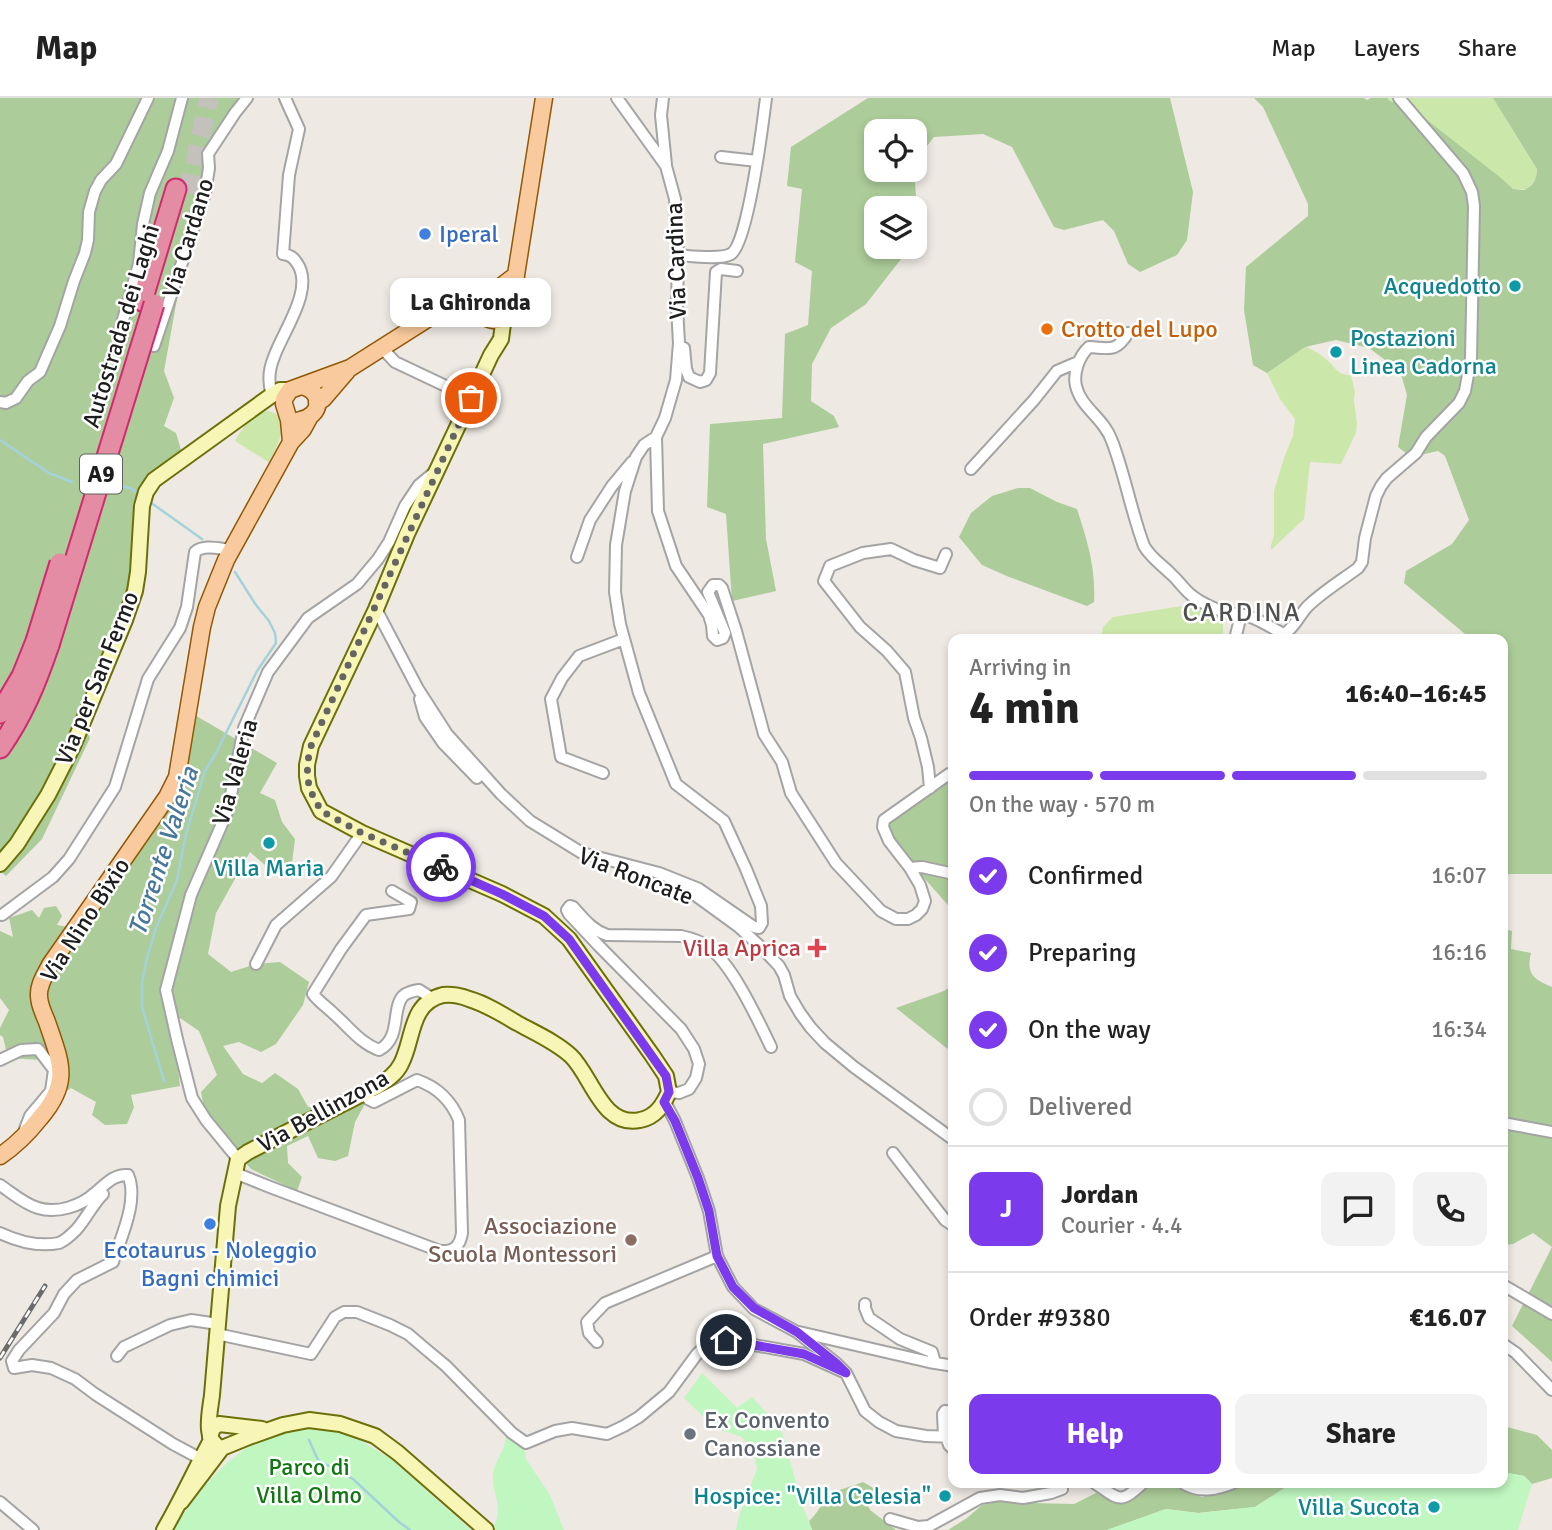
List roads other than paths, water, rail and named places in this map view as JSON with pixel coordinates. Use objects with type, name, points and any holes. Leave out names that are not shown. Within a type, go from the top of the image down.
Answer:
[{"type":"highway","name":"Autostrada dei Laghi","points":[[0,748],[28,703],[43,643],[182,191]]},
{"type":"highway","name":"Autostrada dei Laghi","points":[[0,713],[43,643]]},
{"type":"main road","points":[[291,442],[284,399],[296,388],[350,368],[432,316],[457,310],[494,307],[515,294],[544,98]]},
{"type":"main road","points":[[317,402],[323,399],[350,368]]},
{"type":"main road","points":[[287,412],[297,419],[309,418],[315,411],[317,402],[313,392],[307,387],[296,388]]},
{"type":"main road","name":"Via Nino Bixio","points":[[0,1156],[48,1110],[61,1084],[60,1064],[41,1005],[41,984],[50,965],[167,797],[177,777],[207,607],[231,551],[291,442],[309,418]]},
{"type":"street","points":[[0,402],[6,403],[16,398],[28,381],[40,372],[60,326],[85,253],[90,202],[101,180],[116,164],[148,98]]},
{"type":"street","name":"Via Cardano","points":[[118,337],[139,264],[143,224],[150,193],[168,151],[182,98]]},
{"type":"street","name":"Via Cardano","points":[[154,346],[205,194],[208,154],[247,98]]},
{"type":"street","points":[[272,395],[269,386],[273,359],[298,303],[302,283],[300,268],[293,258],[283,254],[289,175],[299,129],[285,98]]},
{"type":"street","name":"Via Cardina","points":[[617,98],[666,166],[675,199],[679,343],[676,380],[665,418],[656,437]]},
{"type":"street","points":[[663,98],[661,115],[666,166]]},
{"type":"street","points":[[678,255],[723,257],[736,250],[744,229],[766,98]]},
{"type":"street","points":[[1128,333],[1124,341],[1111,349],[1089,347],[1083,352],[1076,385],[1082,400],[1105,427],[1112,440],[1144,546],[1151,558],[1199,600],[1230,614],[1246,614],[1284,634],[1292,628],[1302,611],[1358,568],[1362,562],[1365,538],[1381,486],[1416,453],[1426,437],[1459,402],[1465,391],[1471,358],[1472,192],[1463,173],[1399,98]]},
{"type":"street","points":[[721,157],[757,161]]},
{"type":"street","points":[[677,293],[685,369],[689,377],[701,382],[706,380],[710,373],[716,272],[721,269],[737,271]]},
{"type":"street","points":[[494,307],[491,355],[311,746],[307,765],[309,788],[321,811],[362,833],[502,894],[544,916],[569,939],[666,1076],[667,1097],[709,1211],[717,1256],[733,1287],[754,1308],[797,1332],[836,1363],[846,1373],[865,1411],[879,1422],[896,1431],[948,1437],[943,1414],[948,1411]]},
{"type":"street","points":[[382,348],[395,362],[471,398]]},
{"type":"street","points":[[971,469],[1057,371],[1079,362]]},
{"type":"street","name":"Via per San Fermo","points":[[0,864],[17,844],[48,795],[73,746],[125,620],[135,591],[142,506],[146,492],[154,480],[272,395],[280,390],[296,388]]},
{"type":"street","points":[[258,406],[287,412]]},
{"type":"street","points":[[577,557],[590,520],[612,486],[644,445],[656,437]]},
{"type":"street","points":[[656,437],[658,511],[676,566],[709,615],[712,635],[717,640],[723,638],[724,631],[708,592],[715,585],[719,585],[723,590],[764,734],[782,762],[791,793],[836,863],[881,911],[896,919],[908,919],[916,915],[925,901],[910,868],[889,841],[883,827],[884,820],[948,775]]},
{"type":"street","points":[[376,609],[418,689],[447,734],[500,794],[530,821],[582,853],[659,873],[699,889],[759,928],[762,924],[761,906],[724,821],[676,784],[639,694],[624,639],[615,592],[616,545],[625,491],[636,457]]},
{"type":"street","name":"Via Valeria","points":[[237,1166],[192,1098],[166,990],[191,895],[228,810],[244,729],[268,672],[308,618],[357,583],[378,559],[419,485],[438,470]]},
{"type":"street","points":[[2,915],[53,877],[69,859],[115,787],[148,679],[180,628],[187,607],[195,552],[200,548],[231,551]]},
{"type":"street","points":[[930,788],[928,768],[905,672],[887,651],[860,627],[824,581],[830,566],[863,553],[891,549],[940,568],[946,554]]},
{"type":"street","points":[[1236,634],[1237,614]]},
{"type":"street","points":[[367,626],[380,633],[398,652]]},
{"type":"street","points":[[603,773],[561,757],[551,699],[562,678],[579,656],[624,639]]},
{"type":"street","name":"Via Roncate","points":[[418,689],[425,717],[443,743],[527,827],[581,858],[655,879],[695,895],[740,927],[779,966],[790,996],[800,1013],[825,1043],[948,1136]]},
{"type":"street","points":[[256,964],[276,925],[331,877],[362,833]]},
{"type":"street","points":[[910,868],[922,867],[948,873]]},
{"type":"street","points":[[392,891],[411,902],[409,909],[366,915],[313,995],[368,1046],[379,1050],[385,1047],[391,1038],[401,998],[407,993],[419,990],[433,999],[446,995],[468,998],[562,1048],[579,1063],[607,1109],[620,1118],[628,1121],[644,1120],[658,1111],[667,1097],[689,1089],[696,1078],[699,1064],[694,1049],[681,1029],[569,914],[567,911],[570,906],[590,926],[607,936],[681,936],[706,945],[717,954],[746,995],[771,1047]]},
{"type":"street","name":"Via Bellinzona","points":[[219,1442],[209,1420],[228,1206],[237,1166],[248,1152],[392,1076],[401,1064],[414,1021],[433,999]]},
{"type":"street","points":[[0,1060],[21,1050],[38,1049],[54,1070],[51,1091],[30,1116],[21,1138]]},
{"type":"street","points":[[237,1166],[270,1188],[440,1251],[456,1248],[462,1233],[459,1121],[456,1111],[431,1085],[417,1080],[374,1102],[366,1092]]},
{"type":"street","points":[[1508,1124],[1552,1132]]},
{"type":"street","points":[[893,1153],[948,1222]]},
{"type":"street","points":[[0,1185],[37,1208],[51,1210],[78,1204],[109,1181],[121,1175],[128,1175],[133,1195],[113,1262],[77,1280],[12,1361],[14,1368],[32,1365],[51,1368],[75,1379],[173,1444],[201,1459]]},
{"type":"street","points":[[0,1233],[17,1241],[42,1244],[61,1242],[77,1229],[93,1205],[121,1175]]},
{"type":"street","points":[[597,1342],[589,1333],[587,1322],[605,1303],[717,1256]]},
{"type":"street","points":[[1508,1288],[1552,1314]]},
{"type":"street","points":[[865,1304],[869,1318],[900,1339],[932,1352],[934,1359],[929,1362]]},
{"type":"street","points":[[117,1356],[124,1347],[170,1325],[191,1320],[311,1354],[335,1317],[344,1312],[357,1312],[408,1334],[446,1366],[512,1433],[526,1443],[555,1431],[572,1428],[607,1434],[624,1426],[668,1392],[696,1354],[715,1340],[804,1354],[846,1373]]},
{"type":"street","points":[[797,1332],[948,1365]]},
{"type":"street","points":[[1508,1347],[1552,1390]]},
{"type":"street","name":"Via Bellinzona","points":[[181,1502],[201,1459],[219,1442],[235,1433],[221,1420],[212,1395]]},
{"type":"street","points":[[270,1430],[227,1425],[215,1426],[211,1432],[219,1442],[270,1430],[283,1425],[309,1420],[341,1424],[375,1436],[486,1530]]},
{"type":"street","name":"Via Bellinzona","points":[[164,1530],[219,1442]]},
{"type":"street","points":[[890,1519],[918,1527],[929,1527],[980,1498],[1000,1495],[1023,1498],[1051,1493],[1062,1488]]},
{"type":"street","points":[[1101,1488],[1119,1498],[1128,1497],[1138,1488]]},
{"type":"street","points":[[1190,1488],[1202,1491],[1219,1488]]},
{"type":"street","points":[[0,1502],[33,1530]]},
{"type":"waterway","points":[[0,440],[49,473],[72,482]]},
{"type":"waterway","points":[[112,483],[132,489],[141,496]]},
{"type":"waterway","points":[[150,502],[202,539]]},
{"type":"waterway","name":"Torrente Valeria","points":[[164,1081],[142,1007],[142,983],[146,962],[156,928],[177,880],[186,834],[205,771],[257,671],[276,643],[269,621],[235,572]]},
{"type":"waterway","points":[[309,1440],[318,1460],[353,1479],[410,1530]]},
{"type":"tunnel","points":[[188,193],[209,98]]},
{"type":"tunnel","points":[[118,337],[144,344]]},
{"type":"railway","points":[[0,1358],[45,1286]]},
{"type":"place","name":"Iperal","points":[[425,234]]},
{"type":"place","name":"Acquedotto","points":[[1515,286]]},
{"type":"place","name":"Crotto del Lupo","points":[[1047,329]]},
{"type":"place","name":"Postazioni Linea Cadorna","points":[[1336,352]]},
{"type":"place","name":"La Ghironda","points":[[471,398]]},
{"type":"place","name":"Villa Maria","points":[[269,843]]},
{"type":"place","name":"Villa Aprica","points":[[817,948]]},
{"type":"place","name":"Ecotaurus - Noleggio Bagni chimici","points":[[210,1224]]},
{"type":"place","name":"Associazione Scuola Montessori","points":[[631,1240]]},
{"type":"place","name":"Ex Convento Canossiane","points":[[690,1434]]},
{"type":"place","name":"Hospice: \"Villa Celesia\"","points":[[945,1496]]},
{"type":"place","name":"Villa Sucota","points":[[1434,1507]]},
{"type":"district","name":"CARDINA","points":[[1242,612]]},
{"type":"park label","name":"Parco di Villa Olmo","points":[[309,1481]]}]
